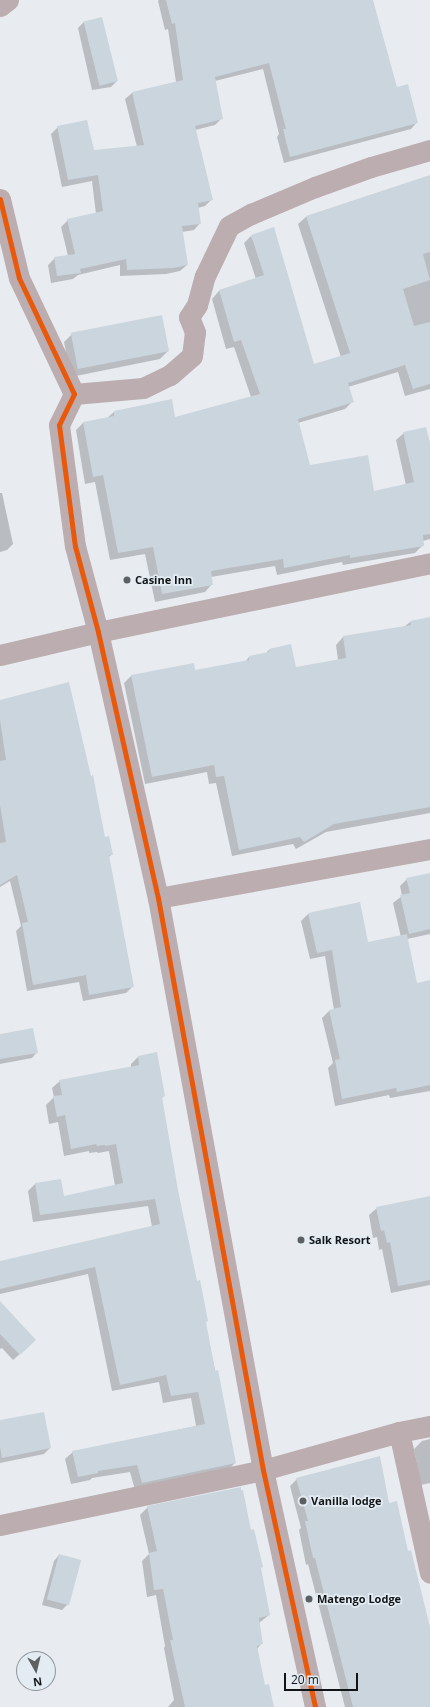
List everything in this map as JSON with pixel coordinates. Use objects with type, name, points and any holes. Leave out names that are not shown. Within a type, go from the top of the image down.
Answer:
[{"type":"street","points":[[0,6],[8,0]]},
{"type":"street","points":[[74,394],[143,388],[170,375],[192,356],[195,332],[189,317],[197,305],[205,276],[229,226],[251,214],[315,187],[371,167],[430,150]]},
{"type":"street","points":[[0,199],[19,278],[74,394]]},
{"type":"street","points":[[74,394],[59,425],[75,546],[98,632],[158,898],[263,1470],[315,1707]]},
{"type":"street","points":[[0,655],[98,632],[430,563]]},
{"type":"street","points":[[158,898],[430,850]]},
{"type":"street","points":[[0,1525],[263,1470],[399,1432],[430,1426]]},
{"type":"street","points":[[399,1432],[430,1573]]},
{"type":"building","points":[[166,0],[373,0],[397,87],[408,84],[418,123],[290,157],[283,129],[286,129],[269,63],[215,77],[223,119],[195,126],[213,200],[198,203],[201,224],[182,226],[188,265],[173,268],[127,270],[126,259],[80,269],[81,273],[57,276],[54,257],[75,254],[67,219],[103,211],[98,175],[68,180],[57,126],[87,120],[94,150],[144,145],[132,92],[183,80],[175,23],[172,24]]},
{"type":"building","points":[[102,17],[118,81],[100,86],[84,22]]},
{"type":"building","points":[[430,175],[430,252],[423,254],[430,280],[403,289],[414,326],[430,322],[430,384],[413,389],[405,365],[348,383],[354,402],[298,419],[310,465],[368,455],[374,491],[414,482],[403,432],[426,427],[430,443],[430,534],[423,535],[424,546],[350,558],[350,555],[284,568],[283,559],[211,571],[213,585],[162,594],[153,547],[118,553],[103,475],[93,477],[83,422],[114,416],[114,411],[172,399],[175,417],[260,394],[241,340],[234,342],[219,290],[264,275],[251,235],[274,227],[314,364],[350,353],[306,216]]},
{"type":"building","points":[[162,315],[169,351],[78,369],[71,333]]},
{"type":"building","points":[[430,617],[430,807],[334,824],[304,842],[300,837],[239,850],[224,776],[216,777],[214,765],[152,777],[131,675],[194,663],[195,670],[249,660],[249,656],[269,652],[269,649],[291,644],[296,667],[346,658],[343,636],[411,625],[410,621]]},
{"type":"building","points":[[69,682],[91,776],[93,775],[105,837],[109,836],[113,855],[109,855],[134,987],[89,995],[86,975],[33,985],[22,923],[28,922],[17,875],[0,885],[0,843],[6,842],[0,805],[0,761],[6,760],[0,720],[0,700]]},
{"type":"building","points":[[430,873],[430,929],[409,934],[400,895],[410,893],[406,878]]},
{"type":"building","points":[[360,902],[368,942],[407,934],[417,983],[430,980],[430,1085],[397,1092],[396,1088],[342,1099],[335,1060],[340,1059],[329,1010],[341,1007],[332,950],[317,953],[308,913]]},
{"type":"building","points":[[33,1028],[38,1053],[0,1059],[0,1034]]},
{"type":"building","points":[[157,1052],[165,1096],[162,1097],[178,1190],[197,1281],[200,1280],[208,1321],[206,1322],[215,1371],[218,1370],[236,1463],[142,1483],[137,1465],[98,1471],[98,1473],[78,1477],[72,1451],[205,1424],[198,1392],[171,1396],[166,1375],[120,1385],[95,1267],[0,1289],[0,1261],[160,1224],[155,1199],[40,1215],[35,1183],[61,1179],[64,1196],[123,1183],[116,1144],[97,1146],[96,1144],[71,1149],[65,1115],[57,1117],[53,1096],[62,1095],[59,1080],[139,1065],[138,1056]]},
{"type":"building","points":[[430,1196],[430,1280],[398,1286],[390,1242],[387,1243],[384,1230],[381,1231],[376,1207]]},
{"type":"building","points":[[0,1301],[36,1340],[20,1355],[0,1334]]},
{"type":"building","points":[[44,1412],[51,1448],[2,1458],[0,1447],[0,1420]]},
{"type":"building","points":[[380,1456],[389,1503],[397,1501],[408,1551],[411,1550],[430,1627],[430,1707],[353,1707],[315,1558],[313,1558],[305,1521],[308,1521],[296,1478]]},
{"type":"building","points":[[241,1487],[241,1490],[243,1490],[251,1530],[254,1529],[263,1567],[261,1568],[270,1615],[259,1618],[263,1644],[257,1646],[265,1685],[269,1684],[274,1707],[185,1707],[170,1640],[173,1640],[163,1589],[154,1590],[149,1553],[157,1551],[147,1506]]},
{"type":"building","points":[[59,1554],[81,1560],[69,1605],[47,1599]]},
{"type":"cycle path","points":[[0,199],[19,278],[74,394],[59,425],[75,546],[98,632],[158,898],[263,1470],[315,1707]]},
{"type":"place","name":"Casine Inn","points":[[127,580]]},
{"type":"place","name":"Salk Resort","points":[[301,1240]]},
{"type":"place","name":"Vanilla lodge","points":[[303,1501]]},
{"type":"place","name":"Matengo Lodge","points":[[309,1599]]}]
